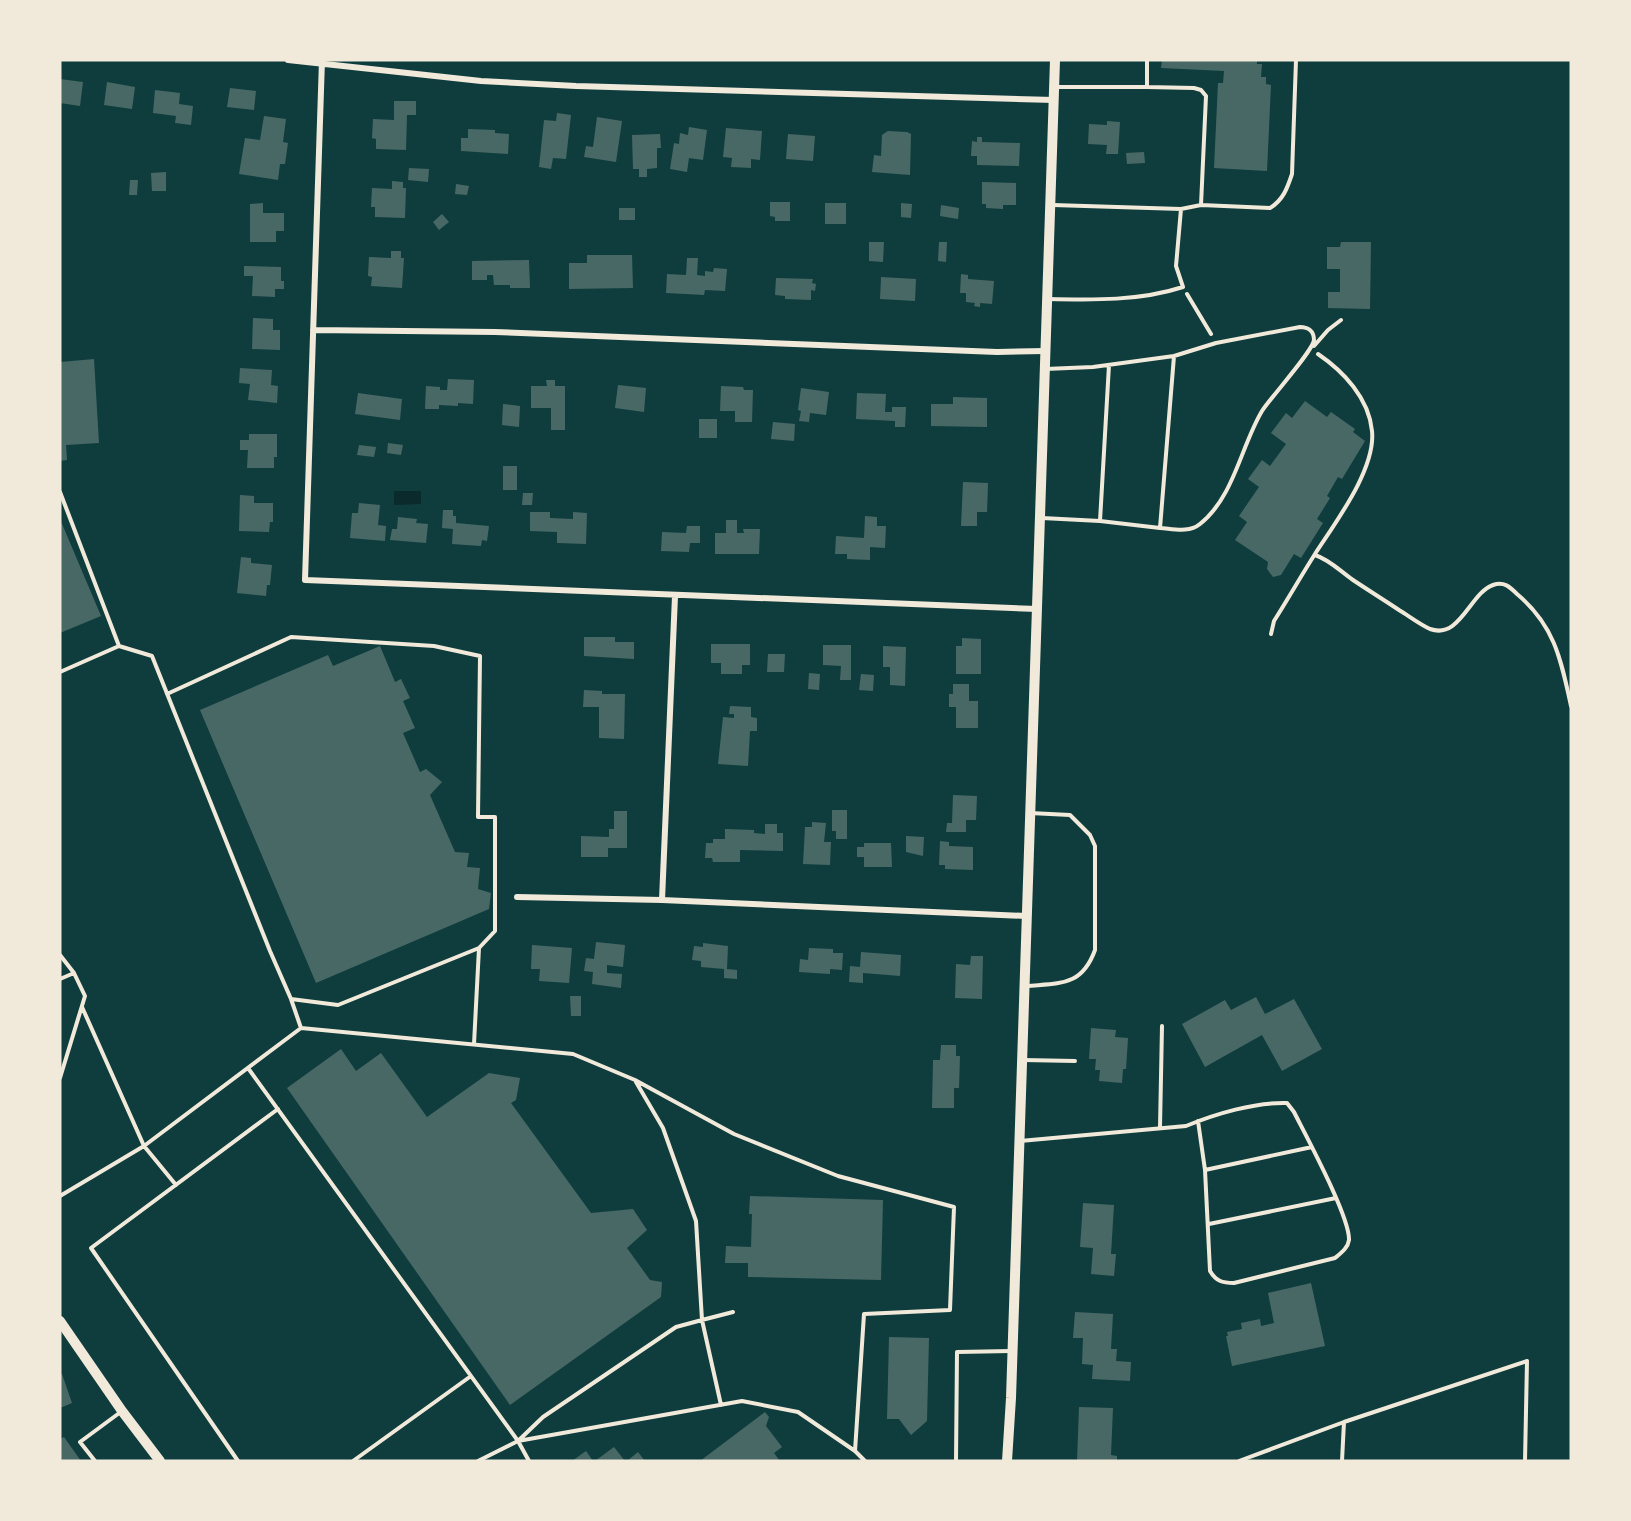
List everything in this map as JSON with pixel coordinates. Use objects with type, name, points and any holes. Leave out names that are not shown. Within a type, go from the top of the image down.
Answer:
[{"type":"main road","points":[[1007,1461],[1055,60]]},
{"type":"main road","points":[[60,1321],[122,1411],[160,1461]]},
{"type":"street","points":[[288,60],[481,81],[576,86],[1054,100]]},
{"type":"street","points":[[322,62],[305,580],[1036,609]]},
{"type":"street","points":[[313,330],[495,332],[997,352],[1045,351]]},
{"type":"street","points":[[662,900],[675,596]]},
{"type":"street","points":[[517,897],[662,900],[1026,916]]},
{"type":"lane","points":[[1147,87],[1148,60]]},
{"type":"lane","points":[[1050,205],[1180,209],[1201,205],[1270,208],[1279,203],[1287,190],[1292,174],[1296,60]]},
{"type":"lane","points":[[1054,87],[1147,87],[1201,90],[1206,96],[1201,205]]},
{"type":"lane","points":[[1047,299],[1107,300],[1162,294],[1183,287],[1176,266],[1180,209]]},
{"type":"lane","points":[[1040,518],[1190,529],[1202,522],[1214,508],[1231,480],[1244,446],[1263,409],[1286,378],[1328,330],[1341,320]]},
{"type":"lane","points":[[1044,369],[1109,365],[1174,356],[1216,343],[1306,327],[1313,334],[1314,341],[1311,350]]},
{"type":"lane","points":[[1160,528],[1174,356]]},
{"type":"lane","points":[[1100,521],[1109,365]]},
{"type":"lane","points":[[60,492],[119,646]]},
{"type":"lane","points":[[167,694],[291,637],[434,646],[480,656],[478,817],[495,817],[495,932],[479,948],[338,1005],[291,999]]},
{"type":"lane","points":[[60,672],[119,646],[152,656],[291,999],[301,1029]]},
{"type":"lane","points":[[1024,987],[1061,982],[1082,975],[1091,962],[1095,950],[1095,846],[1090,835],[1071,815],[1030,813]]},
{"type":"lane","points":[[474,1044],[479,948]]},
{"type":"lane","points":[[60,955],[74,973],[85,996],[60,1078]]},
{"type":"lane","points":[[60,979],[74,973]]},
{"type":"lane","points":[[82,1007],[144,1146],[176,1185]]},
{"type":"lane","points":[[1160,1127],[1162,1026]]},
{"type":"lane","points":[[60,1197],[144,1146],[301,1029],[573,1054],[634,1080],[734,1134],[838,1176],[954,1208],[950,1310],[864,1314],[855,1451]]},
{"type":"lane","points":[[1022,1060],[1075,1061]]},
{"type":"lane","points":[[248,1068],[518,1441],[529,1461]]},
{"type":"lane","points":[[634,1080],[663,1128],[696,1221],[702,1320],[721,1405]]},
{"type":"lane","points":[[1019,1141],[1186,1126],[1198,1121],[1220,1112],[1287,1103],[1294,1112],[1336,1198],[1348,1231],[1349,1242],[1344,1251],[1335,1258],[1234,1283],[1224,1283],[1215,1279],[1210,1271],[1206,1170],[1198,1121]]},
{"type":"lane","points":[[238,1461],[91,1248],[278,1109]]},
{"type":"lane","points":[[1206,1170],[1312,1148]]},
{"type":"lane","points":[[1209,1224],[1336,1198]]},
{"type":"lane","points":[[518,1441],[543,1417],[676,1327],[733,1312]]},
{"type":"lane","points":[[956,1461],[957,1352],[1012,1351]]},
{"type":"lane","points":[[1239,1461],[1344,1422],[1527,1361],[1525,1461]]},
{"type":"lane","points":[[353,1461],[471,1376]]},
{"type":"lane","points":[[478,1461],[518,1441],[742,1401],[798,1412],[855,1451],[865,1461]]},
{"type":"lane","points":[[95,1461],[80,1442],[122,1411]]},
{"type":"lane","points":[[1342,1461],[1344,1422]]},
{"type":"path","points":[[1183,287],[1216,343]]},
{"type":"path","points":[[1271,634],[1274,621],[1343,511],[1359,481],[1366,463],[1372,432],[1369,416],[1350,382],[1335,366],[1311,350]]},
{"type":"path","points":[[1315,555],[1325,558],[1353,580],[1430,629],[1445,630],[1457,622],[1482,592],[1490,586],[1502,584],[1509,586],[1530,605],[1548,629],[1556,645],[1571,706]]},
{"type":"water","points":[[394,491],[421,491],[421,504],[394,505]]},
{"type":"building","points":[[1162,60],[1257,60],[1257,64],[1262,64],[1261,77],[1266,77],[1266,84],[1271,85],[1267,171],[1214,168],[1218,83],[1223,83],[1224,71],[1161,68]]},
{"type":"building","points":[[60,79],[83,82],[80,106],[60,103]]},
{"type":"building","points":[[107,82],[135,87],[132,109],[104,105]]},
{"type":"building","points":[[230,88],[256,91],[254,110],[227,107]]},
{"type":"building","points":[[155,90],[180,93],[179,104],[193,106],[191,125],[175,123],[176,116],[153,113]]},
{"type":"building","points":[[394,101],[416,101],[416,115],[407,115],[406,150],[376,149],[376,139],[372,138],[373,119],[394,120]]},
{"type":"building","points":[[557,113],[571,115],[566,159],[553,158],[551,169],[539,167],[544,120],[556,121]]},
{"type":"building","points":[[264,116],[286,119],[283,142],[288,143],[285,164],[280,164],[278,180],[239,174],[245,138],[260,140]]},
{"type":"building","points":[[597,117],[622,121],[616,162],[584,157],[586,146],[593,147]]},
{"type":"building","points":[[1107,121],[1120,122],[1118,154],[1106,154],[1107,145],[1088,144],[1089,124],[1107,125]]},
{"type":"building","points":[[689,127],[707,130],[703,160],[689,158],[687,172],[670,169],[674,143],[679,144],[680,133],[688,135]]},
{"type":"building","points":[[726,128],[762,131],[760,160],[751,159],[751,168],[731,167],[732,158],[723,157]]},
{"type":"building","points":[[468,129],[495,130],[495,133],[509,134],[508,154],[461,151],[461,138],[468,138]]},
{"type":"building","points":[[888,131],[911,134],[910,175],[872,172],[874,155],[881,156],[882,135]]},
{"type":"building","points":[[660,134],[661,148],[657,148],[657,168],[647,169],[647,177],[639,177],[639,169],[633,169],[632,135]]},
{"type":"building","points":[[788,134],[815,136],[813,161],[786,159]]},
{"type":"building","points":[[977,137],[982,137],[982,142],[1020,143],[1019,166],[977,165],[977,156],[971,156],[972,141],[977,142]]},
{"type":"building","points":[[1144,152],[1145,163],[1127,164],[1126,153]]},
{"type":"building","points":[[409,168],[429,169],[428,182],[408,180]]},
{"type":"building","points":[[166,172],[166,191],[152,191],[151,173]]},
{"type":"building","points":[[130,180],[138,180],[137,195],[129,195]]},
{"type":"building","points":[[392,181],[403,182],[403,188],[406,188],[405,218],[375,217],[375,207],[371,207],[372,188],[392,189]]},
{"type":"building","points":[[982,182],[1016,183],[1016,205],[1003,205],[1003,209],[986,208],[986,204],[982,204]]},
{"type":"building","points":[[456,184],[469,186],[467,195],[455,194]]},
{"type":"building","points":[[770,202],[790,202],[790,221],[775,221],[775,217],[770,216]]},
{"type":"building","points":[[263,203],[263,213],[284,213],[284,231],[276,231],[276,242],[250,242],[250,204]]},
{"type":"building","points":[[825,203],[846,203],[846,224],[825,224]]},
{"type":"building","points":[[901,203],[912,204],[911,218],[901,217]]},
{"type":"building","points":[[941,205],[959,208],[958,219],[940,216]]},
{"type":"building","points":[[619,208],[635,208],[635,220],[619,220]]},
{"type":"building","points":[[442,214],[449,222],[439,230],[433,222]]},
{"type":"building","points":[[869,242],[884,242],[883,262],[869,261]]},
{"type":"building","points":[[939,242],[947,242],[946,262],[938,261]]},
{"type":"building","points":[[1341,242],[1371,242],[1370,309],[1328,308],[1328,292],[1340,292],[1340,269],[1327,269],[1327,247],[1340,247]]},
{"type":"building","points":[[391,251],[401,251],[401,258],[404,258],[402,288],[371,286],[372,277],[368,276],[369,257],[391,258]]},
{"type":"building","points":[[587,255],[632,255],[633,288],[569,289],[569,263],[587,263]]},
{"type":"building","points":[[687,258],[698,258],[697,275],[705,276],[705,271],[713,272],[714,268],[727,269],[725,291],[705,290],[704,295],[666,293],[667,274],[686,275]]},
{"type":"building","points":[[529,260],[530,288],[494,285],[493,275],[487,275],[487,280],[472,280],[472,261]]},
{"type":"building","points":[[244,266],[281,267],[281,281],[284,281],[284,289],[275,289],[275,297],[252,296],[253,276],[244,276]]},
{"type":"building","points":[[961,274],[968,275],[968,279],[994,281],[992,304],[980,303],[980,307],[974,306],[975,303],[966,302],[966,293],[960,293]]},
{"type":"building","points":[[881,277],[916,279],[915,301],[880,299]]},
{"type":"building","points":[[776,278],[813,279],[812,283],[816,284],[815,291],[811,290],[811,300],[785,299],[785,296],[775,295]]},
{"type":"building","points":[[253,318],[273,319],[273,330],[280,330],[280,350],[252,349]]},
{"type":"building","points":[[94,359],[99,443],[66,445],[67,460],[60,461],[60,362]]},
{"type":"building","points":[[240,368],[272,370],[271,385],[278,386],[277,403],[248,400],[250,384],[239,383]]},
{"type":"building","points":[[448,379],[474,380],[473,404],[458,403],[458,406],[439,405],[439,409],[425,409],[426,386],[447,390]]},
{"type":"building","points":[[546,380],[555,380],[555,386],[565,386],[565,430],[551,430],[551,408],[531,408],[531,386],[547,386]]},
{"type":"building","points":[[618,385],[646,388],[644,412],[615,408]]},
{"type":"building","points":[[721,386],[753,390],[752,422],[735,422],[735,411],[720,411]]},
{"type":"building","points":[[801,388],[829,392],[826,415],[810,413],[809,422],[799,421]]},
{"type":"building","points":[[358,393],[402,399],[400,420],[355,414]]},
{"type":"building","points":[[857,393],[886,394],[885,412],[892,412],[892,407],[906,407],[905,427],[895,427],[895,421],[856,419]]},
{"type":"building","points":[[953,397],[987,398],[987,427],[931,426],[931,404],[953,404]]},
{"type":"building","points":[[1305,401],[1327,417],[1331,412],[1355,429],[1353,432],[1365,441],[1342,479],[1338,477],[1327,496],[1330,498],[1317,519],[1323,523],[1301,558],[1294,554],[1281,575],[1273,577],[1267,569],[1268,562],[1235,540],[1247,522],[1239,516],[1259,487],[1248,479],[1262,460],[1270,466],[1286,444],[1271,433],[1286,413],[1292,418]]},
{"type":"building","points":[[503,404],[520,406],[519,427],[502,425]]},
{"type":"building","points":[[699,419],[717,419],[717,438],[699,438]]},
{"type":"building","points":[[773,422],[795,424],[794,441],[771,439]]},
{"type":"building","points":[[249,434],[277,434],[277,457],[274,457],[274,468],[247,468],[248,450],[240,450],[240,440],[249,440]]},
{"type":"building","points":[[388,443],[403,445],[401,455],[387,453]]},
{"type":"building","points":[[359,445],[376,447],[374,457],[357,455]]},
{"type":"building","points":[[503,466],[517,466],[517,490],[503,490]]},
{"type":"building","points":[[963,482],[988,483],[987,512],[977,512],[977,526],[961,526]]},
{"type":"building","points":[[523,493],[533,493],[532,505],[522,505]]},
{"type":"building","points":[[240,495],[254,496],[254,503],[273,503],[273,522],[270,522],[269,532],[239,531]]},
{"type":"building","points":[[359,503],[380,505],[378,525],[386,526],[385,541],[350,538],[352,513],[358,513]]},
{"type":"building","points":[[443,510],[453,510],[456,523],[489,526],[487,541],[482,540],[481,546],[452,544],[453,529],[442,528]]},
{"type":"building","points":[[530,512],[550,512],[550,518],[573,519],[573,512],[587,513],[586,544],[557,543],[557,532],[530,531]]},
{"type":"building","points":[[865,516],[877,517],[877,526],[886,526],[885,548],[870,547],[870,560],[847,559],[847,554],[835,554],[836,536],[864,538]]},
{"type":"building","points":[[398,517],[417,519],[416,523],[428,524],[426,543],[390,540],[392,529],[397,529]]},
{"type":"building","points":[[60,519],[101,616],[60,633]]},
{"type":"building","points":[[726,520],[737,520],[737,533],[744,533],[743,529],[760,529],[759,554],[715,554],[715,533],[726,533]]},
{"type":"building","points":[[687,526],[700,526],[700,543],[690,543],[689,552],[661,551],[662,532],[686,533]]},
{"type":"building","points":[[241,557],[251,558],[251,563],[272,565],[270,585],[267,585],[266,596],[237,593]]},
{"type":"building","points":[[584,637],[615,637],[615,642],[634,642],[634,659],[584,656]]},
{"type":"building","points":[[962,638],[981,639],[981,674],[956,674],[956,646],[962,646]]},
{"type":"building","points":[[711,644],[750,644],[750,665],[742,665],[742,674],[721,674],[721,663],[711,663]]},
{"type":"building","points":[[823,645],[851,645],[851,680],[840,680],[841,666],[823,665]]},
{"type":"building","points":[[380,646],[395,682],[401,679],[410,698],[403,701],[415,728],[403,733],[420,772],[426,769],[442,782],[430,795],[455,852],[469,853],[467,867],[480,868],[478,889],[491,893],[489,909],[316,983],[200,710],[328,655],[333,666]]},
{"type":"building","points":[[883,646],[906,647],[905,686],[890,685],[890,667],[883,667]]},
{"type":"building","points":[[768,654],[785,654],[784,672],[767,672]]},
{"type":"building","points":[[809,673],[820,674],[819,690],[808,689]]},
{"type":"building","points":[[861,674],[874,675],[873,691],[859,690]]},
{"type":"building","points":[[953,684],[969,684],[969,701],[978,701],[978,728],[956,728],[956,707],[949,707],[949,694],[953,694]]},
{"type":"building","points":[[584,690],[602,691],[602,694],[625,694],[624,739],[599,738],[599,707],[583,707]]},
{"type":"building","points":[[730,706],[751,707],[751,717],[757,718],[757,731],[750,731],[748,766],[718,764],[723,717],[734,718],[734,714],[729,714]]},
{"type":"building","points":[[953,795],[977,796],[976,820],[966,820],[966,832],[946,832],[947,823],[952,823]]},
{"type":"building","points":[[832,810],[847,810],[847,839],[836,839],[836,831],[832,831]]},
{"type":"building","points":[[614,811],[627,811],[627,848],[608,848],[608,857],[581,857],[581,836],[609,837],[609,829],[614,829]]},
{"type":"building","points":[[812,822],[826,823],[824,842],[831,842],[830,865],[803,864],[805,827],[812,827]]},
{"type":"building","points":[[765,824],[777,824],[777,833],[783,833],[783,851],[740,850],[740,862],[713,862],[712,858],[705,858],[706,843],[713,843],[713,839],[725,839],[725,829],[754,830],[754,833],[765,834]]},
{"type":"building","points":[[906,836],[924,837],[923,856],[906,852]]},
{"type":"building","points":[[940,841],[949,842],[949,846],[973,847],[973,870],[945,869],[945,865],[939,865]]},
{"type":"building","points":[[864,843],[891,843],[892,867],[864,867],[864,857],[857,857],[857,847],[864,847]]},
{"type":"building","points":[[596,942],[625,945],[623,967],[607,965],[607,973],[622,974],[621,988],[592,984],[593,972],[584,971],[586,958],[594,959]]},
{"type":"building","points":[[703,943],[728,946],[727,969],[737,970],[737,979],[724,978],[724,969],[701,967],[701,961],[692,960],[694,946],[703,947]]},
{"type":"building","points":[[532,945],[572,948],[569,983],[539,981],[540,969],[531,969]]},
{"type":"building","points":[[809,948],[833,949],[833,953],[843,953],[842,970],[830,969],[830,974],[799,972],[800,959],[808,960]]},
{"type":"building","points":[[861,952],[901,955],[900,976],[863,973],[863,983],[849,982],[850,966],[860,967]]},
{"type":"building","points":[[971,956],[983,956],[982,999],[955,998],[956,964],[970,965]]},
{"type":"building","points":[[570,996],[581,996],[581,1016],[571,1016]]},
{"type":"building","points":[[1256,997],[1265,1014],[1294,999],[1322,1049],[1282,1071],[1262,1035],[1205,1067],[1182,1024],[1225,1000],[1231,1010]]},
{"type":"building","points":[[1091,1028],[1116,1030],[1115,1037],[1128,1038],[1126,1069],[1123,1069],[1122,1083],[1099,1081],[1100,1070],[1095,1070],[1096,1059],[1089,1059]]},
{"type":"building","points":[[941,1045],[956,1045],[956,1056],[960,1056],[959,1088],[954,1088],[954,1108],[932,1108],[933,1060],[940,1060]]},
{"type":"building","points":[[341,1049],[356,1071],[381,1053],[427,1117],[489,1073],[520,1078],[516,1100],[511,1103],[591,1213],[633,1209],[647,1230],[627,1248],[650,1280],[662,1282],[661,1297],[510,1405],[287,1088]]},
{"type":"building","points":[[750,1196],[883,1200],[881,1280],[748,1277],[748,1263],[725,1263],[726,1246],[751,1247]]},
{"type":"building","points":[[1083,1203],[1114,1205],[1111,1254],[1116,1254],[1114,1276],[1091,1274],[1093,1248],[1080,1247]]},
{"type":"building","points":[[1311,1283],[1325,1346],[1232,1366],[1227,1332],[1242,1329],[1241,1323],[1260,1319],[1261,1326],[1274,1323],[1268,1293]]},
{"type":"building","points":[[1075,1312],[1113,1314],[1111,1349],[1117,1349],[1116,1361],[1131,1362],[1130,1381],[1092,1379],[1093,1365],[1082,1364],[1083,1338],[1073,1338]]},
{"type":"building","points":[[889,1337],[929,1338],[927,1421],[911,1435],[899,1419],[887,1419]]},
{"type":"building","points":[[60,1374],[62,1374],[72,1403],[60,1408]]},
{"type":"building","points":[[1079,1407],[1113,1408],[1111,1455],[1117,1456],[1117,1461],[1077,1461]]},
{"type":"building","points":[[765,1412],[769,1417],[766,1426],[782,1447],[774,1453],[780,1461],[700,1461]]},
{"type":"building","points":[[64,1437],[81,1461],[60,1461],[60,1439]]},
{"type":"building","points":[[614,1447],[625,1461],[595,1461]]},
{"type":"building","points":[[586,1451],[593,1461],[572,1461]]},
{"type":"building","points":[[638,1452],[645,1461],[627,1461]]}]
